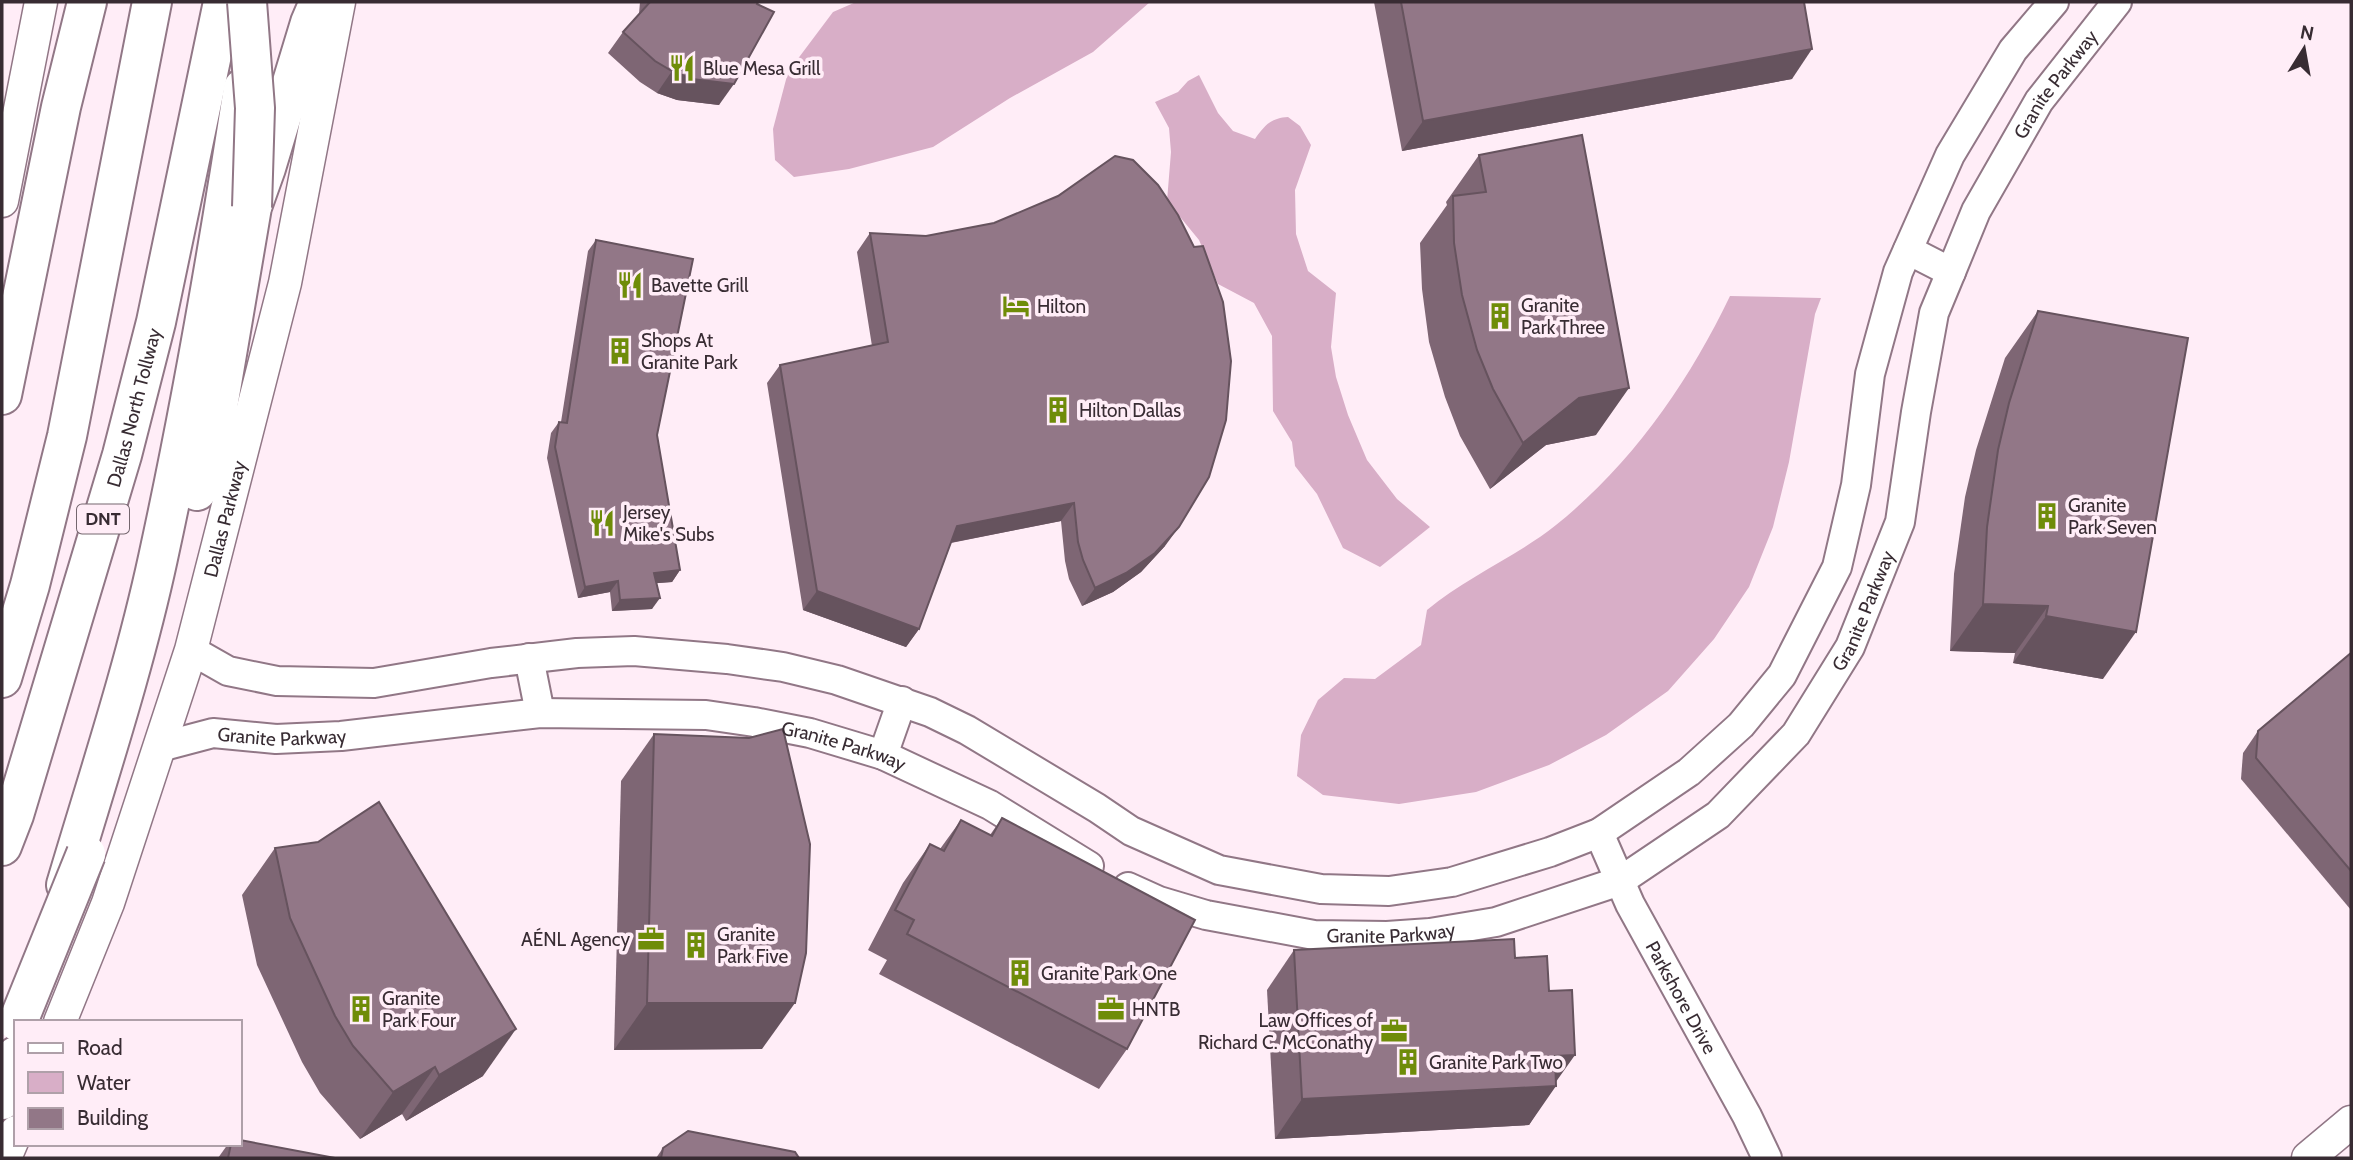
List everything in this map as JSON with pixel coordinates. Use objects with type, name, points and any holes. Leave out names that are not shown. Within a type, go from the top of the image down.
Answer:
[{"type":"highway","points":[[2,395],[61,107],[87,2]]},
{"type":"highway","name":"DNT","points":[[2,678],[33,573],[67,436],[152,2]]},
{"type":"highway","name":"Dallas North Tollway","points":[[2,846],[14,815],[122,455],[156,322],[223,2]]},
{"type":"highway","points":[[19,1020],[86,854],[161,633],[218,407],[252,208],[255,108],[247,2]]},
{"type":"highway","points":[[27,1020],[137,645],[158,560],[199,356],[228,188],[254,2]]},
{"type":"highway","points":[[252,208],[319,2]]},
{"type":"highway","points":[[2,1062],[14,1033]]},
{"type":"highway","points":[[2,1100],[14,1062]]},
{"type":"main road","points":[[2,201],[41,2]]},
{"type":"main road","name":"Dallas Parkway","points":[[61,1020],[108,903],[191,650],[285,283],[339,2]]},
{"type":"main road","points":[[2308,1158],[2351,1122]]},
{"type":"main road","points":[[5,1158],[14,1137]]},
{"type":"street","name":"Granite Parkway","points":[[191,650],[228,671],[277,681],[373,683],[529,658],[634,651],[783,667],[837,680],[902,701],[967,730],[1131,831],[1219,870],[1321,889],[1390,891],[1418,888],[1452,882],[1550,852],[1599,833],[1689,772],[1741,725],[1782,675],[1837,567],[1856,485],[1870,374],[1898,272],[1950,155],[2014,50],[2054,2]]},
{"type":"street","name":"Granite Parkway","points":[[160,747],[213,733],[276,739],[341,736],[540,713],[706,715],[810,733],[883,755],[990,805],[1108,877],[1159,901],[1206,915],[1314,935],[1387,936],[1430,933],[1496,922],[1620,881],[1718,815],[1796,734],[1850,647],[1900,522],[1934,313],[1951,271],[1976,211],[2039,101],[2117,2]]},
{"type":"street","points":[[1908,250],[1951,271]]},
{"type":"street","points":[[529,658],[540,713]]},
{"type":"street","points":[[883,755],[902,701]]},
{"type":"street","name":"Parkshore Drive","points":[[1599,833],[1630,904],[1747,1116],[1767,1158]]},
{"type":"street","points":[[1206,915],[1219,870]]},
{"type":"water","points":[[856,2],[1150,2],[1093,52],[1010,98],[933,147],[849,169],[794,177],[775,160],[773,129],[788,72],[833,12]]},
{"type":"water","points":[[1199,75],[1218,113],[1233,131],[1255,139],[1269,123],[1288,117],[1300,126],[1311,145],[1295,190],[1296,234],[1308,271],[1336,293],[1331,347],[1336,377],[1367,460],[1397,499],[1430,527],[1380,567],[1343,548],[1317,494],[1295,466],[1292,442],[1273,411],[1272,336],[1254,303],[1218,284],[1199,240],[1167,201],[1171,152],[1169,128],[1155,102],[1178,92],[1188,81]]},
{"type":"water","points":[[1730,296],[1821,298],[1815,314],[1789,462],[1773,527],[1749,587],[1714,639],[1668,691],[1606,735],[1549,765],[1476,792],[1399,804],[1323,795],[1297,776],[1301,735],[1318,700],[1344,678],[1375,679],[1421,645],[1427,610],[1458,587],[1556,525],[1609,476],[1656,420],[1677,390]]},
{"type":"building","name":"Blue Mesa Grill","points":[[650,2],[758,2],[757,4],[774,12],[734,84],[692,79],[672,71],[655,61],[623,32]]},
{"type":"building","points":[[1401,2],[1804,2],[1812,49],[1423,121]]},
{"type":"building","name":"Granite Park Three","points":[[1582,135],[1629,388],[1579,398],[1523,443],[1493,389],[1477,350],[1462,295],[1454,243],[1453,196],[1486,192],[1479,155]]},
{"type":"building","name":"Hilton Dallas","points":[[1115,156],[1133,160],[1158,185],[1178,215],[1194,247],[1203,246],[1223,302],[1231,361],[1226,420],[1209,477],[1179,527],[1155,553],[1126,573],[1095,588],[1078,542],[1074,503],[957,526],[919,629],[817,591],[780,365],[888,342],[870,233],[926,236],[994,223],[1058,196]]},
{"type":"building","name":"Shops At Granite Park","points":[[596,240],[693,259],[657,435],[680,570],[654,573],[660,598],[620,600],[618,581],[585,587],[555,447],[559,422],[567,423]]},
{"type":"building","name":"Granite Park Seven","points":[[2038,311],[2188,338],[2136,632],[2046,616],[2048,606],[1983,604],[1987,527],[1998,450],[2009,403]]},
{"type":"building","points":[[2351,653],[2351,871],[2256,758],[2258,731]]},
{"type":"building","name":"Granite Park Five","points":[[783,729],[810,844],[806,953],[795,1003],[647,1003],[654,734],[749,738]]},
{"type":"building","points":[[379,802],[516,1029],[439,1075],[435,1067],[393,1092],[353,1046],[335,1016],[290,918],[275,848],[318,842]]},
{"type":"building","name":"Granite Park One","points":[[1002,818],[1195,920],[1127,1049],[907,934],[914,920],[895,910],[930,844],[944,851],[961,820],[992,836]]},
{"type":"building","name":"Granite Park Two","points":[[1514,939],[1515,958],[1547,956],[1549,991],[1572,990],[1575,1055],[1555,1056],[1556,1086],[1302,1099],[1294,950]]},
{"type":"building","points":[[688,1131],[795,1152],[799,1158],[661,1158],[663,1148]]},
{"type":"building","points":[[242,1140],[335,1158],[228,1158],[231,1146],[242,1146]]},
{"type":"place","name":"Blue Mesa Grill","points":[[682,68]]},
{"type":"place","name":"Bavette Grill","points":[[630,285]]},
{"type":"place","name":"Hilton","points":[[1016,306]]},
{"type":"place","name":"Granite Park Three","points":[[1500,316]]},
{"type":"place","name":"Shops At Granite Park","points":[[620,351]]},
{"type":"place","name":"Hilton Dallas","points":[[1058,410]]},
{"type":"place","name":"Granite Park Seven","points":[[2047,516]]},
{"type":"place","name":"Jersey Mike's Subs","points":[[602,523]]},
{"type":"place","name":"AÉNL Agency","points":[[651,939]]},
{"type":"place","name":"Granite Park Five","points":[[696,945]]},
{"type":"place","name":"Granite Park One","points":[[1020,973]]},
{"type":"place","name":"Granite Park Four","points":[[361,1009]]},
{"type":"place","name":"HNTB","points":[[1111,1009]]},
{"type":"place","name":"Law Offices of Richard C. McConathy","points":[[1394,1031]]},
{"type":"place","name":"Granite Park Two","points":[[1408,1062]]}]
